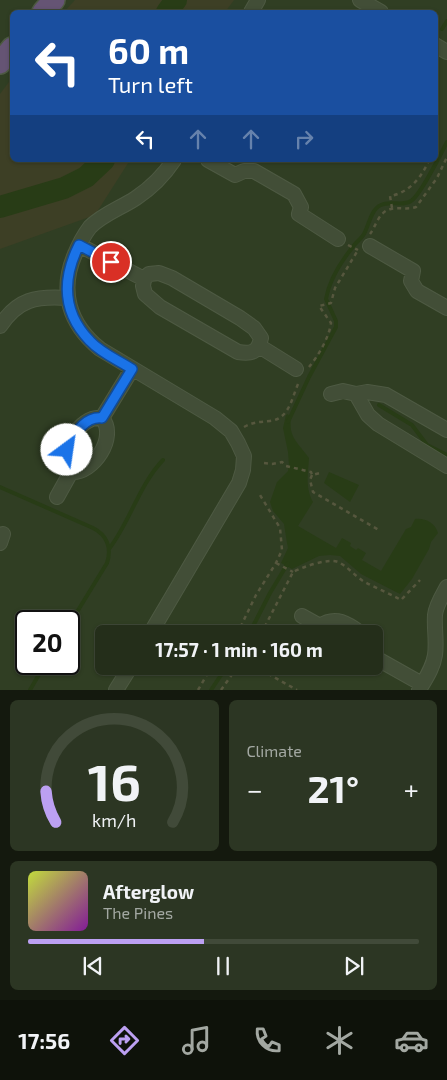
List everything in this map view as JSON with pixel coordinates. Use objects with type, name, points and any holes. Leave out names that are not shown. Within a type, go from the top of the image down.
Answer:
[{"type":"highway","points":[[45,10],[54,0]]},
{"type":"highway","points":[[0,64],[10,51]]},
{"type":"street","points":[[360,0],[379,7]]},
{"type":"street","points":[[155,625],[233,496],[243,470],[244,456],[231,431],[215,418],[100,350],[90,341],[79,327],[67,298],[67,282],[69,267],[79,245],[91,227],[104,216],[137,198],[166,171],[173,162]]},
{"type":"street","points":[[212,162],[235,175],[244,171],[254,171],[294,194],[301,207],[299,214],[343,242]]},
{"type":"street","points":[[365,244],[413,271],[411,281],[417,291],[447,308]]},
{"type":"street","points":[[79,245],[144,279]]},
{"type":"street","points":[[159,273],[172,278],[254,328],[261,338],[259,346],[255,351],[247,354],[238,352],[169,312],[145,294],[142,286],[144,279],[149,274],[159,273]]},
{"type":"street","points":[[0,326],[20,304],[34,298],[67,298]]},
{"type":"street","points":[[259,346],[296,369]]},
{"type":"street","points":[[102,418],[107,430],[106,440],[100,453],[94,462],[84,470],[77,473],[71,472],[66,460],[67,450],[72,439],[78,430],[90,420],[102,418],[132,369]]},
{"type":"street","points":[[331,394],[343,390],[356,394],[367,392],[386,395],[447,430]]},
{"type":"street","points":[[356,394],[368,415],[378,424],[447,466]]},
{"type":"street","points":[[57,497],[71,472]]},
{"type":"street","points":[[383,663],[421,687],[431,670],[435,655],[435,614],[438,602],[447,587]]},
{"type":"street","points":[[302,616],[313,625]]},
{"type":"street","points":[[323,625],[327,621],[336,620],[348,625]]},
{"type":"street","points":[[116,690],[125,675]]},
{"type":"path","points":[[319,306],[331,302],[335,288],[365,244],[380,216],[392,208],[411,209],[416,207],[437,178],[447,157]]},
{"type":"path","points":[[392,208],[390,196],[400,194],[408,189],[425,169],[428,162]]},
{"type":"path","points":[[343,242],[365,244]]},
{"type":"path","points":[[264,463],[282,462],[286,466],[311,472],[310,487],[313,492],[379,530]]},
{"type":"path","points":[[311,476],[320,473]]},
{"type":"path","points":[[241,625],[282,550],[280,528],[260,495]]},
{"type":"path","points":[[266,625],[293,572],[317,564],[332,561],[338,562],[364,581],[401,600],[420,580]]},
{"type":"path","points":[[276,562],[293,572]]},
{"type":"path","points":[[198,690],[207,675]]},
{"type":"path","points":[[221,690],[232,675]]},
{"type":"path","points":[[270,675],[297,690]]},
{"type":"shaded area","points":[[75,0],[234,0],[226,10],[66,10]]},
{"type":"shaded area","points":[[10,81],[10,162],[129,162],[95,215],[0,249],[0,94]]},
{"type":"shaded area","points":[[288,414],[294,438],[309,458],[308,486],[313,502],[298,526],[336,548],[342,538],[351,543],[350,546],[356,550],[358,548],[366,553],[362,560],[381,571],[406,529],[411,527],[415,519],[423,519],[430,522],[437,529],[438,533],[431,542],[412,579],[400,594],[361,574],[340,556],[319,556],[292,569],[281,563],[288,548],[284,524],[273,511],[270,502],[277,482],[288,471],[288,452],[283,428],[286,415]]},
{"type":"shaded area","points":[[329,472],[359,485],[350,502],[324,483]]},
{"type":"waterway","points":[[168,10],[176,0]]},
{"type":"waterway","points":[[442,29],[447,21]]},
{"type":"waterway","points":[[438,159],[447,142]]},
{"type":"waterway","points":[[0,207],[64,188],[86,177],[102,162]]},
{"type":"waterway","points":[[288,422],[309,377],[336,327],[336,321],[326,299],[332,279],[339,266],[364,234],[375,210],[388,203],[407,203],[411,201],[425,183],[436,162]]},
{"type":"waterway","points":[[379,405],[412,425],[427,445],[447,455]]},
{"type":"waterway","points":[[109,549],[147,481],[163,460]]},
{"type":"waterway","points":[[0,487],[93,528],[105,538],[109,552],[107,563],[78,610]]},
{"type":"waterway","points":[[254,625],[288,563]]},
{"type":"waterway","points":[[30,690],[39,675]]},
{"type":"waterway","points":[[211,690],[221,675]]},
{"type":"route","points":[[67,450],[78,430],[90,420],[102,418],[132,369],[100,350],[90,341],[79,327],[67,298],[69,267],[79,245],[111,262]]}]
